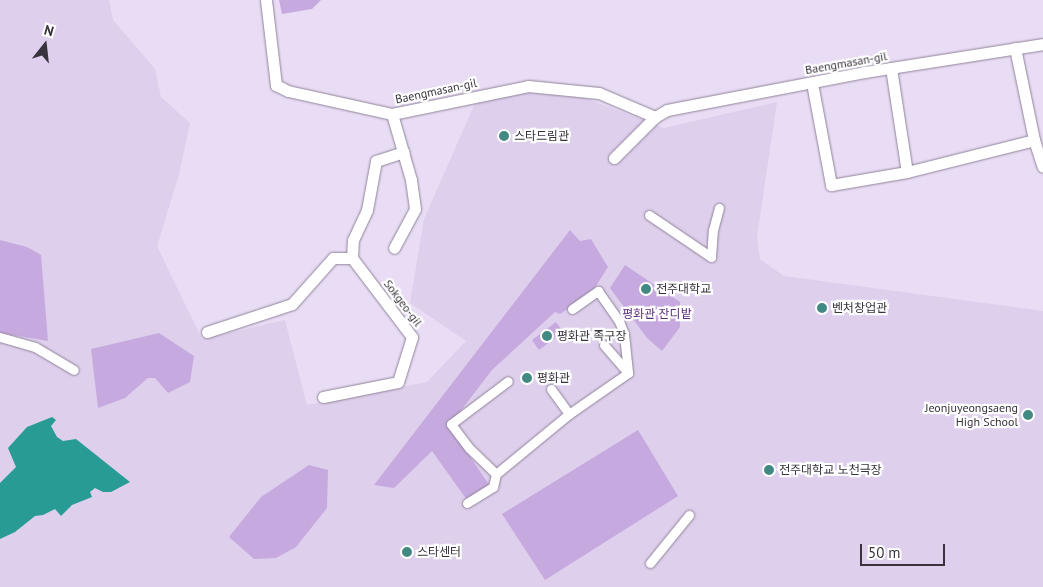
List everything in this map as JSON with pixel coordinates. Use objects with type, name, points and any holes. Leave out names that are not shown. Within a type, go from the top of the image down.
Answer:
[{"type":"street","name":"Baengmasan-gil","points":[[266,0],[276,85],[288,91],[392,114],[528,86],[599,93],[655,117]]},
{"type":"street","name":"Baengmasan-gil","points":[[614,158],[655,117],[667,110],[891,68],[1043,44]]},
{"type":"street","points":[[1015,48],[1034,140],[1043,167]]},
{"type":"street","points":[[891,68],[908,172]]},
{"type":"street","points":[[812,83],[831,186],[908,172],[1034,140]]},
{"type":"street","points":[[392,114],[411,180],[415,209],[394,248]]},
{"type":"street","points":[[208,332],[292,304],[333,258],[352,258],[352,240],[367,210],[376,161],[404,152]]},
{"type":"street","points":[[649,215],[711,257],[713,230],[719,208]]},
{"type":"street","name":"Sokgeo-gil","points":[[323,397],[398,382],[412,337],[352,258]]},
{"type":"street","points":[[572,309],[598,291],[622,327],[628,373]]},
{"type":"street","points":[[0,337],[35,348],[74,370]]},
{"type":"street","points":[[604,345],[628,373]]},
{"type":"street","points":[[467,503],[493,487],[496,474],[569,414],[628,373]]},
{"type":"street","points":[[496,474],[469,448],[451,424],[508,381]]},
{"type":"street","points":[[551,389],[569,414]]},
{"type":"street","points":[[650,563],[689,515]]},
{"type":"shaded area","name":"전주대학교","points":[[0,0],[109,0],[113,20],[155,69],[161,97],[190,123],[179,175],[157,246],[202,339],[285,320],[307,405],[427,382],[466,341],[410,303],[424,219],[475,103],[525,92],[580,96],[664,128],[777,102],[757,237],[760,259],[784,276],[1043,311],[1043,587],[0,587]]},
{"type":"shaded area","points":[[52,417],[56,420],[51,426],[57,437],[63,441],[76,439],[130,482],[111,492],[103,492],[95,488],[90,492],[92,497],[72,505],[61,516],[55,509],[43,515],[35,516],[15,532],[0,539],[0,483],[16,467],[8,448],[27,427]]},
{"type":"green space","points":[[279,0],[321,0],[312,9],[282,14]]},
{"type":"green space","points":[[570,230],[580,241],[591,239],[608,267],[591,294],[560,314],[555,312],[492,370],[449,426],[490,486],[467,500],[432,451],[394,488],[374,485]]},
{"type":"green space","points":[[0,240],[27,247],[41,255],[48,341],[0,333]]},
{"type":"green space","name":"평화관 잔디밭","points":[[625,265],[680,302],[680,327],[662,351],[647,338],[610,288]]},
{"type":"green space","name":"평화관 족구장","points":[[556,322],[563,332],[539,350],[532,340]]},
{"type":"green space","points":[[159,333],[194,356],[190,382],[168,393],[155,378],[148,378],[125,398],[98,408],[91,349]]},
{"type":"green space","points":[[638,430],[678,496],[545,580],[502,514]]},
{"type":"green space","points":[[309,465],[328,470],[327,508],[296,547],[276,558],[254,559],[229,537],[261,497]]},
{"type":"place","name":"스타드림관","points":[[504,136]]},
{"type":"place","name":"전주대학교","points":[[646,289]]},
{"type":"place","name":"벤처창업관","points":[[822,308]]},
{"type":"place","name":"평화관 족구장","points":[[547,336]]},
{"type":"place","name":"평화관","points":[[527,378]]},
{"type":"place","name":"Jeonjuyeongsaeng High School","points":[[1028,415]]},
{"type":"place","name":"전주대학교 노천극장","points":[[769,470]]},
{"type":"place","name":"스타센터","points":[[407,552]]}]
